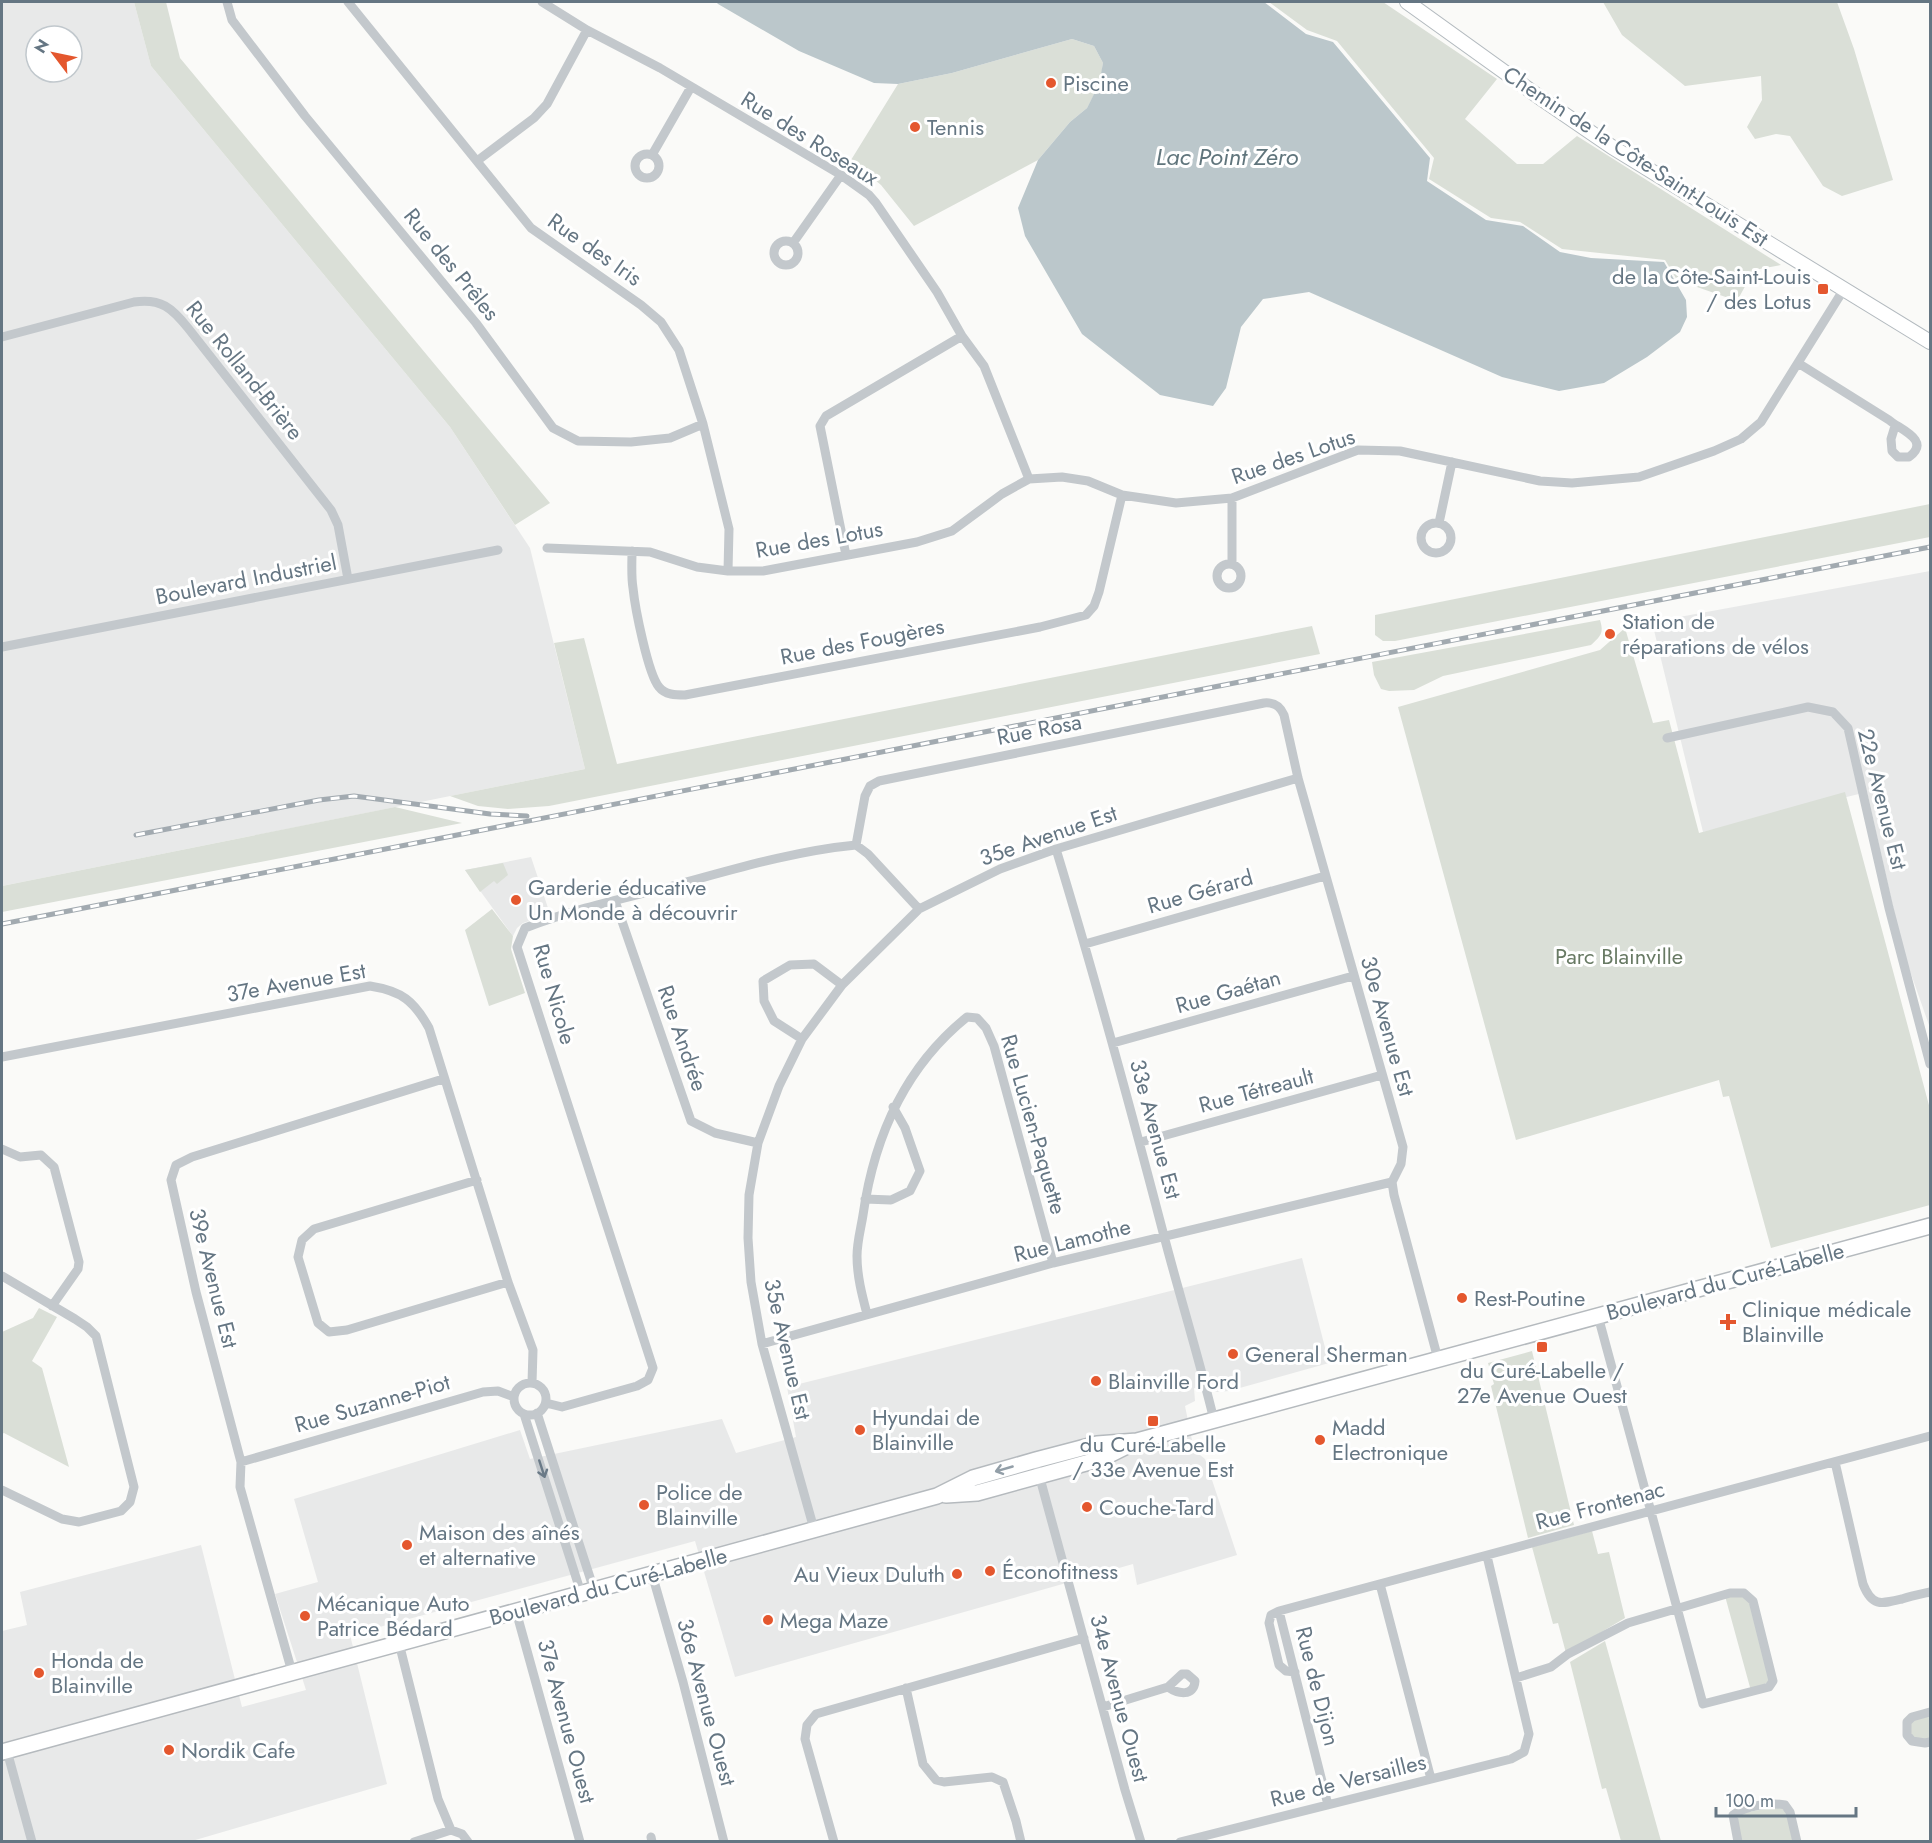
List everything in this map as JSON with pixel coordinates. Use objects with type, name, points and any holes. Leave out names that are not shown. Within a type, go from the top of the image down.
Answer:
[{"type":"main road","name":"Boulevard du Curé-Labelle","points":[[937,1496],[973,1478],[1036,1460],[1097,1444],[1137,1441],[1930,1226]]},
{"type":"main road","name":"Boulevard du Curé-Labelle","points":[[4,1751],[937,1496],[977,1493],[1101,1459],[1137,1441]]},
{"type":"street","name":"Rue des Prêles","points":[[227,2],[232,20],[238,29],[305,116],[476,323],[553,428],[579,441],[631,442],[670,438],[703,424]]},
{"type":"street","name":"Rue des Iris","points":[[348,2],[531,228],[637,302],[661,322],[680,350],[703,424],[729,529],[728,571]]},
{"type":"street","name":"Rue des Roseaux","points":[[542,2],[842,175],[869,195],[937,292],[962,336],[984,366],[1029,479]]},
{"type":"street","name":"Chemin de la Côte-Saint-Louis Est","points":[[1407,2],[1612,147],[1930,342]]},
{"type":"street","points":[[477,161],[534,118],[547,104],[587,30]]},
{"type":"street","points":[[652,155],[691,87]]},
{"type":"street","points":[[793,243],[842,175]]},
{"type":"street","name":"Rue des Lotus","points":[[547,548],[650,552],[697,567],[763,572],[917,542],[952,531],[1002,494],[1029,479],[1062,477],[1088,481],[1122,495],[1176,502],[1232,498],[1358,450],[1400,451],[1540,481],[1572,483],[1639,477],[1714,451],[1741,439],[1761,422],[1844,289]]},
{"type":"street","name":"Rue Rolland-Brière","points":[[2,337],[134,302],[148,301],[167,306],[188,328],[331,510],[338,525],[348,579]]},
{"type":"street","points":[[846,555],[820,426],[826,416],[962,336]]},
{"type":"street","points":[[1798,363],[1895,426]]},
{"type":"street","points":[[1439,523],[1452,462]]},
{"type":"street","name":"Rue des Fougères","points":[[632,551],[633,588],[654,679],[660,690],[670,694],[685,695],[1040,627],[1086,615],[1094,606],[1099,592],[1122,495]]},
{"type":"street","points":[[1232,498],[1232,564]]},
{"type":"street","name":"Boulevard Industriel","points":[[2,647],[498,550]]},
{"type":"street","name":"Rue Rosa","points":[[856,845],[865,796],[870,786],[879,781],[1264,703],[1276,705]]},
{"type":"street","name":"30e Avenue Est","points":[[1276,705],[1284,715],[1298,778],[1403,1148],[1401,1164],[1392,1182]]},
{"type":"street","name":"22e Avenue Est","points":[[1667,738],[1808,707],[1833,712],[1848,728],[1888,908],[1930,1064]]},
{"type":"street","name":"35e Avenue Est","points":[[814,1529],[762,1344],[751,1282],[748,1238],[749,1195],[758,1143],[779,1086],[802,1039],[842,985],[919,909],[1000,869],[1056,849],[1298,778]]},
{"type":"street","points":[[856,845],[868,854],[919,909]]},
{"type":"street","name":"Rue Nicole","points":[[546,1403],[562,1407],[637,1386],[648,1380],[653,1368],[517,947],[525,928],[772,859],[822,848],[856,845]]},
{"type":"street","name":"33e Avenue Est","points":[[1056,849],[1141,1142],[1164,1237],[1214,1420]]},
{"type":"street","name":"Rue Gérard","points":[[1085,944],[1325,876]]},
{"type":"street","name":"Rue Andrée","points":[[615,901],[691,1121],[715,1133],[758,1143]]},
{"type":"street","points":[[802,1039],[774,1021],[764,1001],[763,981],[790,965],[814,964],[842,985]]},
{"type":"street","name":"Rue Gaétan","points":[[1113,1043],[1353,976]]},
{"type":"street","name":"37e Avenue Est","points":[[2,1057],[370,986],[390,990],[401,996],[417,1007],[429,1028],[508,1282],[532,1350],[532,1383]]},
{"type":"street","name":"Rue Lucien-Paquette","points":[[867,1314],[860,1285],[857,1254],[874,1158],[893,1107],[918,1067],[967,1017],[977,1018],[986,1028],[994,1046],[1053,1263]]},
{"type":"street","name":"Rue Tétreault","points":[[1141,1142],[1382,1075]]},
{"type":"street","name":"39e Avenue Est","points":[[292,1672],[240,1487],[241,1462],[196,1292],[171,1180],[176,1165],[192,1157],[444,1079]]},
{"type":"street","points":[[865,1199],[891,1200],[910,1191],[920,1171],[905,1128],[893,1107]]},
{"type":"street","points":[[2,1149],[20,1157],[41,1155],[54,1167],[79,1262],[78,1269],[52,1306]]},
{"type":"street","points":[[477,1180],[314,1229],[308,1234],[302,1240],[298,1257],[318,1323],[329,1332],[347,1330],[508,1282]]},
{"type":"street","points":[[1392,1182],[1438,1359]]},
{"type":"street","name":"Rue Lamothe","points":[[762,1344],[1053,1263],[1392,1182]]},
{"type":"street","points":[[2,1276],[87,1327],[96,1336],[135,1487],[130,1502],[121,1511],[79,1522],[62,1519],[2,1490]]},
{"type":"street","points":[[1486,1556],[1516,1678],[1551,1667],[1568,1654],[1628,1623],[1677,1608],[1730,1593],[1744,1593],[1753,1601],[1773,1681],[1769,1688],[1703,1704],[1677,1608],[1652,1511],[1598,1316]]},
{"type":"street","points":[[524,1414],[537,1413],[546,1403],[543,1389],[532,1383],[520,1386],[514,1397],[515,1404],[524,1414],[587,1592]]},
{"type":"street","name":"Rue Suzanne-Piot","points":[[241,1462],[483,1392],[498,1391],[514,1397]]},
{"type":"street","points":[[537,1413],[561,1485],[587,1592]]},
{"type":"street","name":"Rue Frontenac","points":[[1280,1611],[1930,1436]]},
{"type":"street","name":"34e Avenue Ouest","points":[[1036,1460],[1141,1842]]},
{"type":"street","points":[[1835,1462],[1867,1595],[1883,1604],[1930,1592]]},
{"type":"street","points":[[549,1489],[561,1485]]},
{"type":"street","name":"36e Avenue Ouest","points":[[652,1574],[683,1682],[724,1842]]},
{"type":"street","points":[[1380,1584],[1431,1779]]},
{"type":"street","name":"37e Avenue Ouest","points":[[516,1611],[580,1842]]},
{"type":"street","name":"Rue de Dijon","points":[[1280,1611],[1328,1805]]},
{"type":"street","points":[[834,1842],[805,1739],[807,1725],[816,1714],[1084,1638]]},
{"type":"street","points":[[399,1643],[438,1799],[452,1830]]},
{"type":"street","name":"Rue de Versailles","points":[[1180,1842],[1511,1759],[1524,1752],[1529,1734],[1516,1678]]},
{"type":"street","points":[[1103,1707],[1168,1687]]},
{"type":"street","points":[[906,1688],[923,1764],[936,1780],[944,1782],[992,1777],[1003,1782],[1021,1842]]},
{"type":"street","points":[[1930,1712],[1912,1717],[1908,1722],[1907,1735],[1912,1741],[1930,1742]]},
{"type":"street","points":[[4,1751],[32,1842]]},
{"type":"street","points":[[1738,1842],[1733,1815],[1740,1810],[1777,1803],[1785,1805],[1790,1812],[1795,1841]]},
{"type":"street","points":[[414,1842],[452,1830],[462,1834],[468,1842]]},
{"type":"shaded area","points":[[2,2],[134,2],[151,66],[450,427],[530,548],[585,769],[2,886]]},
{"type":"shaded area","points":[[1930,571],[1930,1028],[1903,951],[1867,792],[1703,832],[1652,622]]},
{"type":"shaded area","name":"Garderie éducative Un Monde à découvrir","points":[[531,857],[550,914],[523,923],[513,936],[465,870]]},
{"type":"shaded area","points":[[1302,1258],[1329,1363],[1229,1391],[1217,1392],[1194,1388],[1195,1401],[1185,1406],[1194,1450],[1205,1459],[1237,1555],[1137,1585],[1133,1564],[735,1677],[695,1541],[350,1635],[387,1784],[192,1841],[2,1841],[2,1631],[27,1625],[20,1592],[201,1545],[242,1707],[306,1690],[275,1594],[318,1582],[294,1499],[520,1430],[530,1459],[722,1419],[736,1453],[796,1437],[787,1387]]},
{"type":"green space","points":[[134,2],[166,2],[180,58],[550,503],[515,525],[450,427],[151,66]]},
{"type":"green space","points":[[1269,2],[1383,2],[1497,79],[1465,119],[1517,164],[1543,164],[1577,136],[1781,265],[1754,270],[1737,301],[1677,280],[1665,260],[1562,249],[1520,222],[1491,218],[1429,179],[1434,158],[1337,41],[1307,30]]},
{"type":"green space","points":[[1603,2],[1837,2],[1854,49],[1893,180],[1842,196],[1823,186],[1790,136],[1776,134],[1755,139],[1747,127],[1762,100],[1761,76],[1685,86],[1622,35]]},
{"type":"green space","points":[[1072,39],[1094,46],[1103,63],[1100,83],[1087,108],[1070,122],[1038,160],[914,226],[881,185],[851,160],[898,84],[952,73]]},
{"type":"green space","points":[[1930,504],[1930,537],[1395,641],[1383,641],[1375,635],[1375,615]]},
{"type":"green space","points":[[1600,620],[1601,634],[1591,645],[1443,676],[1414,690],[1381,689],[1374,675],[1372,662]]},
{"type":"green space","points":[[1312,626],[1320,654],[549,806],[508,809],[478,806],[450,796],[585,769],[554,643],[584,638],[617,764]]},
{"type":"green space","name":"Parc Blainville","points":[[1625,628],[1653,723],[1669,720],[1699,833],[1845,792],[1930,1109],[1930,1205],[1771,1248],[1729,1096],[1723,1097],[1719,1080],[1516,1140],[1398,707],[1600,650]]},
{"type":"green space","points":[[395,807],[462,823],[2,912],[2,886]]},
{"type":"green space","points":[[503,863],[508,875],[497,884],[494,881],[480,892],[465,870]]},
{"type":"green space","points":[[492,909],[513,936],[511,949],[525,993],[489,1006],[465,930]]},
{"type":"green space","points":[[39,1308],[57,1317],[32,1361],[42,1368],[69,1467],[2,1434],[2,1332],[33,1318]]},
{"type":"green space","points":[[1532,1351],[1574,1525],[1528,1538],[1491,1386],[1494,1384],[1488,1363]]},
{"type":"green space","points":[[1592,1531],[1598,1554],[1609,1552],[1625,1618],[1566,1653],[1558,1623],[1553,1624],[1532,1547]]},
{"type":"green space","points":[[1743,1595],[1751,1602],[1771,1681],[1751,1691],[1725,1596]]},
{"type":"green space","points":[[1605,1641],[1661,1841],[1621,1841],[1606,1788],[1602,1789],[1570,1662]]},
{"type":"green space","points":[[1930,1712],[1930,1742],[1912,1741],[1907,1722]]},
{"type":"green space","points":[[1785,1805],[1793,1842],[1738,1841],[1733,1815]]},
{"type":"water","name":"Lac Point Zéro","points":[[716,2],[1264,2],[1306,34],[1333,42],[1430,158],[1427,181],[1486,220],[1523,226],[1560,252],[1591,258],[1664,262],[1686,300],[1687,317],[1680,332],[1647,357],[1604,383],[1559,391],[1502,377],[1309,292],[1263,299],[1241,327],[1226,388],[1213,406],[1160,395],[1082,334],[1025,236],[1018,208],[1038,160],[1070,122],[1087,108],[1099,84],[1103,63],[1094,46],[1072,39],[952,73],[898,84],[874,83],[799,51]]},
{"type":"railway","points":[[2,924],[1930,547]]},
{"type":"railway","points":[[136,835],[319,800],[354,796],[490,814],[527,816]]},
{"type":"place","name":"Piscine","points":[[1051,83]]},
{"type":"place","name":"Tennis","points":[[915,127]]},
{"type":"place","name":"de la Côte-Saint-Louis / des Lotus","points":[[1823,289]]},
{"type":"place","name":"Station de réparations de vélos","points":[[1610,634]]},
{"type":"place","name":"Garderie éducative Un Monde à découvrir","points":[[516,900]]},
{"type":"place","name":"Rest-Poutine","points":[[1462,1298]]},
{"type":"place","name":"Clinique médicale Blainville","points":[[1728,1322]]},
{"type":"place","name":"du Curé-Labelle / 27e Avenue Ouest","points":[[1542,1347]]},
{"type":"place","name":"General Sherman","points":[[1233,1354]]},
{"type":"place","name":"Blainville Ford","points":[[1096,1381]]},
{"type":"place","name":"du Curé-Labelle / 33e Avenue Est","points":[[1153,1421]]},
{"type":"place","name":"Hyundai de Blainville","points":[[860,1430]]},
{"type":"place","name":"Madd Electronique","points":[[1320,1440]]},
{"type":"place","name":"Police de Blainville","points":[[644,1505]]},
{"type":"place","name":"Couche-Tard","points":[[1087,1507]]},
{"type":"place","name":"Maison des aînés et alternative","points":[[407,1545]]},
{"type":"place","name":"Éconofitness","points":[[990,1571]]},
{"type":"place","name":"Au Vieux Duluth","points":[[957,1574]]},
{"type":"place","name":"Mécanique Auto Patrice Bédard","points":[[305,1616]]},
{"type":"place","name":"Mega Maze","points":[[768,1620]]},
{"type":"place","name":"Honda de Blainville","points":[[39,1673]]},
{"type":"place","name":"Nordik Cafe","points":[[169,1750]]}]
